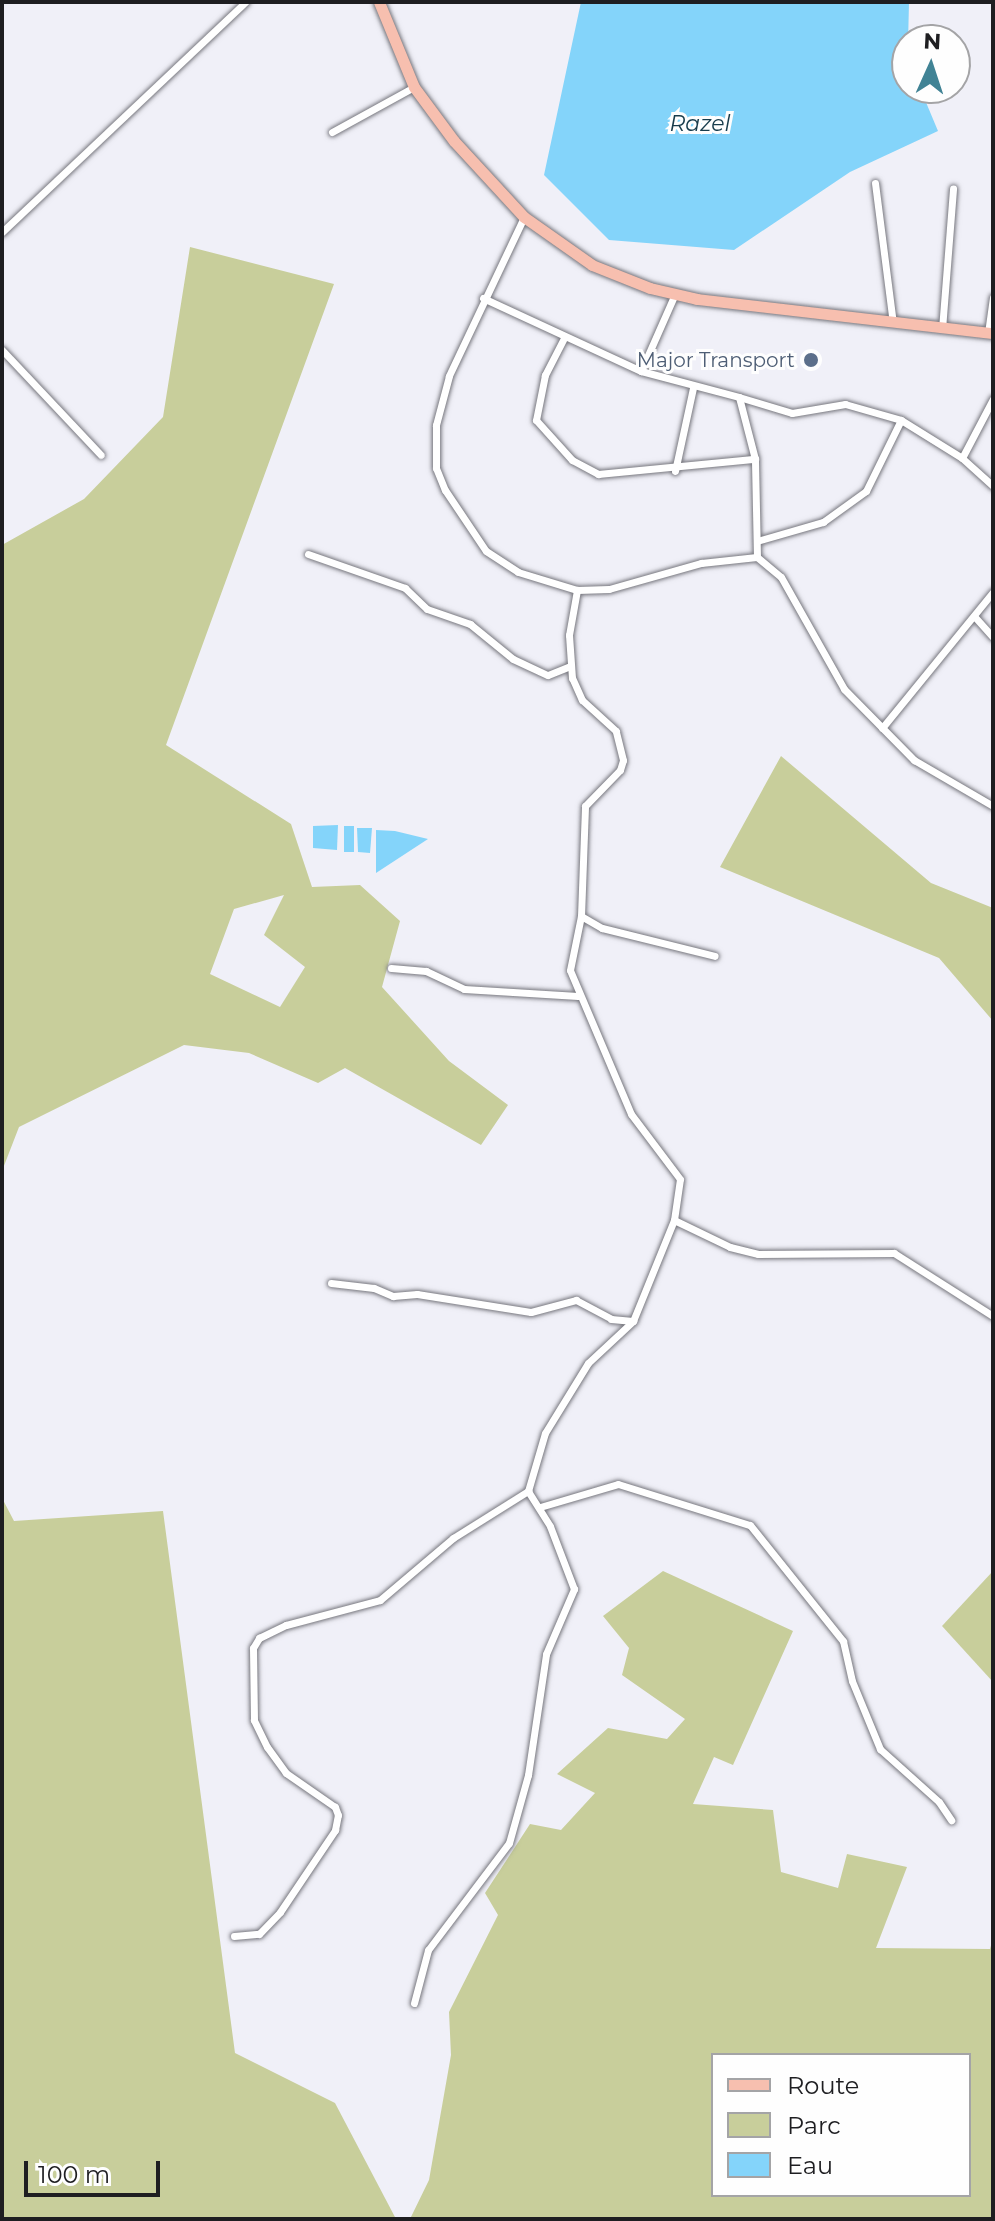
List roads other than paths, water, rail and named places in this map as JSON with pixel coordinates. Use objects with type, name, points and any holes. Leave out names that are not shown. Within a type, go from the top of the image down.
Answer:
[{"type":"main road","points":[[379,2],[414,87],[473,165],[524,217],[592,265],[675,294],[990,333]]},
{"type":"street","points":[[2,232],[245,2]]},
{"type":"street","points":[[332,132],[414,87]]},
{"type":"street","points":[[875,183],[893,323]]},
{"type":"street","points":[[942,329],[953,188]]},
{"type":"street","points":[[524,217],[483,298],[445,389],[436,425],[436,468],[486,551],[518,572],[577,590],[609,589],[701,563],[757,557],[781,577],[844,689],[938,778],[993,806]]},
{"type":"street","points":[[641,371],[675,294]]},
{"type":"street","points":[[990,333],[993,297]]},
{"type":"street","points":[[483,298],[564,338],[641,371],[693,388],[739,397],[792,413],[845,404],[901,420],[962,458],[993,486]]},
{"type":"street","points":[[564,338],[545,375],[536,420],[572,460],[598,474],[675,471],[755,459]]},
{"type":"street","points":[[2,350],[101,455]]},
{"type":"street","points":[[675,471],[693,388]]},
{"type":"street","points":[[739,397],[755,459],[757,557]]},
{"type":"street","points":[[962,458],[993,399]]},
{"type":"street","points":[[757,541],[823,522],[866,491],[901,420]]},
{"type":"street","points":[[308,554],[405,588],[427,609],[470,624],[513,659],[548,675],[570,666]]},
{"type":"street","points":[[234,1936],[259,1934],[280,1912],[335,1830],[338,1815],[335,1807],[286,1773],[267,1747],[254,1720],[253,1648],[259,1638],[286,1625],[380,1600],[453,1538],[528,1491],[545,1433],[563,1397],[588,1363],[633,1321],[674,1220],[677,1170],[631,1114],[611,1058],[578,996],[570,970],[581,916],[585,806],[623,760],[616,731],[582,700],[570,666],[577,590]]},
{"type":"street","points":[[882,728],[993,592]]},
{"type":"street","points":[[974,616],[993,637]]},
{"type":"street","points":[[581,916],[602,928],[715,956]]},
{"type":"street","points":[[391,968],[426,971],[464,989],[578,996]]},
{"type":"street","points":[[674,1220],[707,1238],[758,1254],[894,1253],[993,1316]]},
{"type":"street","points":[[331,1283],[531,1312],[576,1300],[611,1319],[633,1321]]},
{"type":"street","points":[[540,1507],[618,1484],[750,1525],[843,1641],[858,1699],[880,1749],[939,1802],[951,1820]]},
{"type":"street","points":[[414,2003],[428,1950],[505,1854],[528,1775],[546,1654],[574,1589],[540,1507],[528,1491]]},
{"type":"water","name":"Razel","points":[[581,2],[909,2],[908,24],[891,24],[891,104],[927,104],[938,131],[850,172],[734,250],[609,240],[544,175]]},
{"type":"water","points":[[338,825],[337,850],[313,848],[313,826]]},
{"type":"water","points":[[344,826],[354,826],[354,852],[344,852]]},
{"type":"water","points":[[357,828],[372,828],[370,853],[358,852]]},
{"type":"water","points":[[376,830],[395,831],[428,839],[376,873]]},
{"type":"place","name":"Major Transport","points":[[811,360]]}]
